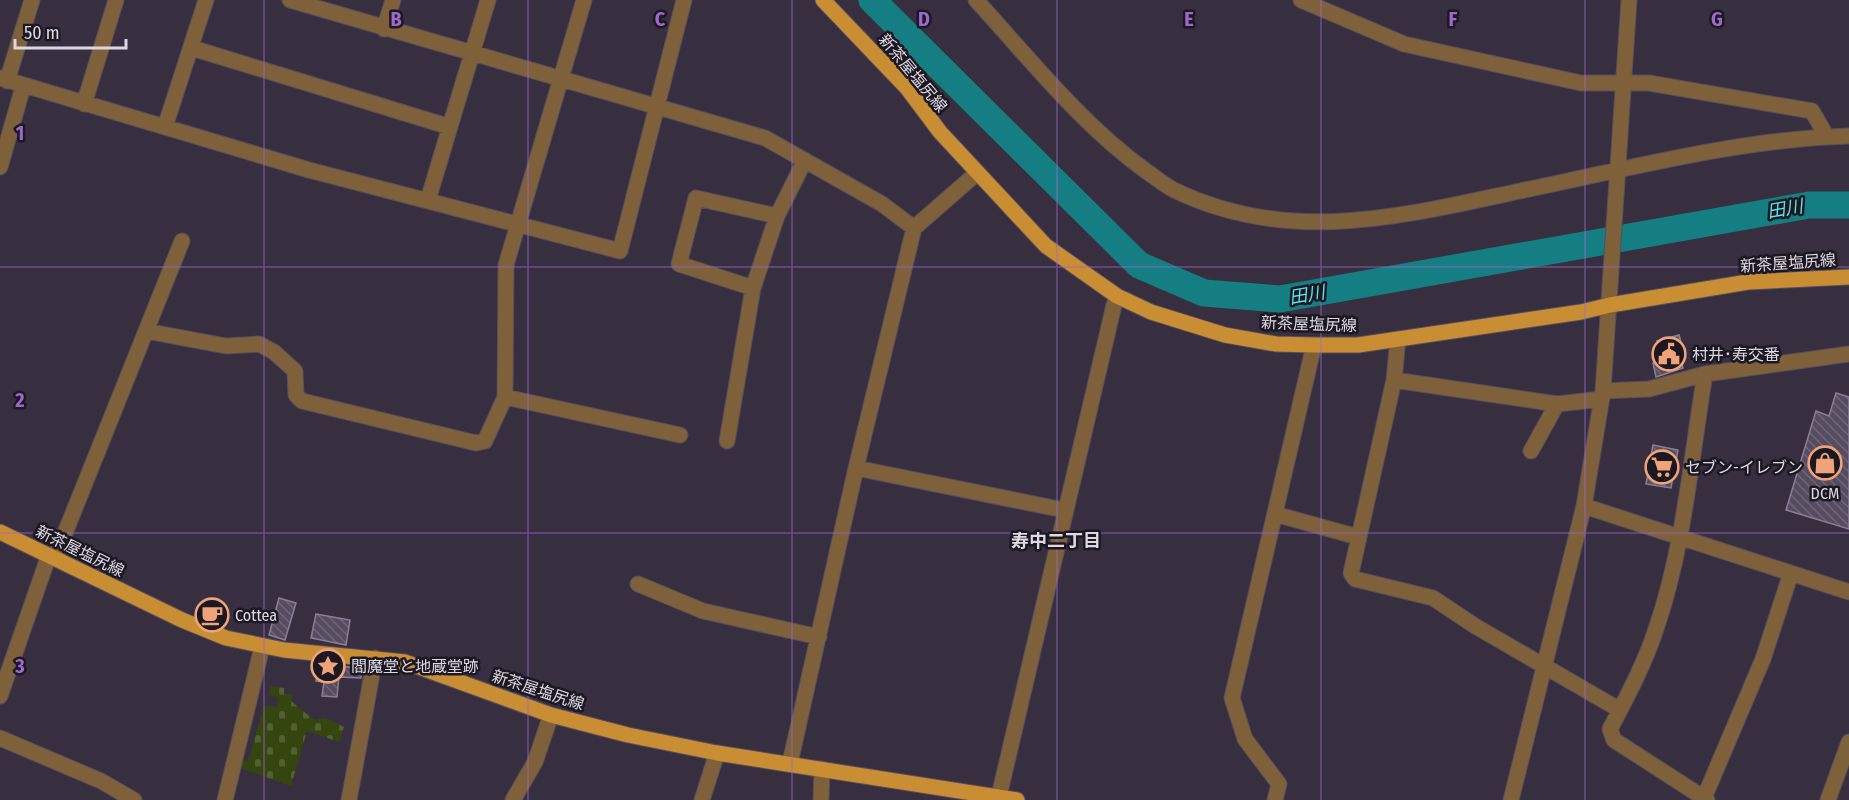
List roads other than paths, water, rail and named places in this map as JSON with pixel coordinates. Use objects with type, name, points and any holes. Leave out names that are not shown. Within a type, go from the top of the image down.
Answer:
[{"type":"main road","name":"新茶屋塩尻線","points":[[823,0],[906,88],[940,132],[1046,246],[1117,296],[1151,312],[1225,335],[1276,344],[1358,345],[1581,312],[1748,282],[1849,277]]},
{"type":"main road","name":"新茶屋塩尻線","points":[[0,532],[208,632],[262,647],[375,658],[432,671],[551,716],[628,735],[717,753],[1017,800]]},
{"type":"street","points":[[32,0],[4,80],[309,170],[620,251],[684,0]]},
{"type":"street","points":[[84,104],[116,0]]},
{"type":"street","points":[[165,127],[206,0]]},
{"type":"street","points":[[384,28],[393,0]]},
{"type":"street","points":[[428,200],[488,0]]},
{"type":"street","points":[[146,331],[226,346],[259,344],[273,352],[295,371],[296,395],[302,401],[476,443],[485,441],[505,397],[506,265],[559,78],[584,0]]},
{"type":"street","points":[[976,0],[1101,136],[1173,189],[1227,210],[1281,220],[1338,224],[1420,212],[1617,178],[1745,147],[1849,136]]},
{"type":"street","points":[[1301,0],[1404,44],[1581,83],[1623,81],[1649,83],[1812,111],[1827,137]]},
{"type":"street","points":[[1510,800],[1584,506],[1602,395],[1610,305],[1629,0]]},
{"type":"street","points":[[294,1],[473,55],[765,138],[882,204],[914,228]]},
{"type":"street","points":[[192,48],[450,127]]},
{"type":"street","points":[[0,167],[23,87]]},
{"type":"street","points":[[727,441],[753,288],[777,216],[805,160]]},
{"type":"street","points":[[790,763],[856,468],[914,228],[977,173]]},
{"type":"street","points":[[753,288],[679,264],[696,198],[777,216]]},
{"type":"street","points":[[0,696],[52,557],[182,241]]},
{"type":"street","points":[[999,796],[1064,510],[1114,305]]},
{"type":"street","points":[[1398,339],[1394,380],[1351,573],[1355,579],[1433,597],[1620,710]]},
{"type":"street","points":[[1275,800],[1279,784],[1245,739],[1232,698],[1314,345]]},
{"type":"street","points":[[1394,380],[1557,404],[1649,389],[1705,374],[1849,354]]},
{"type":"street","points":[[1705,374],[1679,536],[1655,632],[1610,729],[1614,740],[1706,799],[1763,659],[1791,573]]},
{"type":"street","points":[[505,397],[680,435]]},
{"type":"street","points":[[1531,451],[1557,404]]},
{"type":"street","points":[[856,468],[1064,510]]},
{"type":"street","points":[[1584,506],[1849,592]]},
{"type":"street","points":[[1275,514],[1358,537]]},
{"type":"street","points":[[638,584],[703,611],[819,637]]},
{"type":"street","points":[[225,800],[262,647]]},
{"type":"street","points":[[349,800],[375,658]]},
{"type":"street","points":[[513,800],[535,762],[551,716]]},
{"type":"street","points":[[0,738],[101,781],[134,800]]},
{"type":"street","points":[[1828,800],[1849,742]]},
{"type":"street","points":[[702,800],[717,753]]},
{"type":"street","points":[[820,800],[822,769]]},
{"type":"waterway","name":"田川","points":[[872,0],[1139,265],[1204,293],[1280,299],[1809,205],[1849,205]]},
{"type":"place","name":"村井･寿交番","points":[[1669,354]]},
{"type":"place","name":"DCM","points":[[1825,463]]},
{"type":"place","name":"セブン-イレブン","points":[[1662,467]]},
{"type":"place","name":"Cottea","points":[[212,615]]},
{"type":"place","name":"閻魔堂と地蔵堂跡","points":[[328,666]]},
{"type":"district","name":"寿中二丁目","points":[[1056,541]]}]
